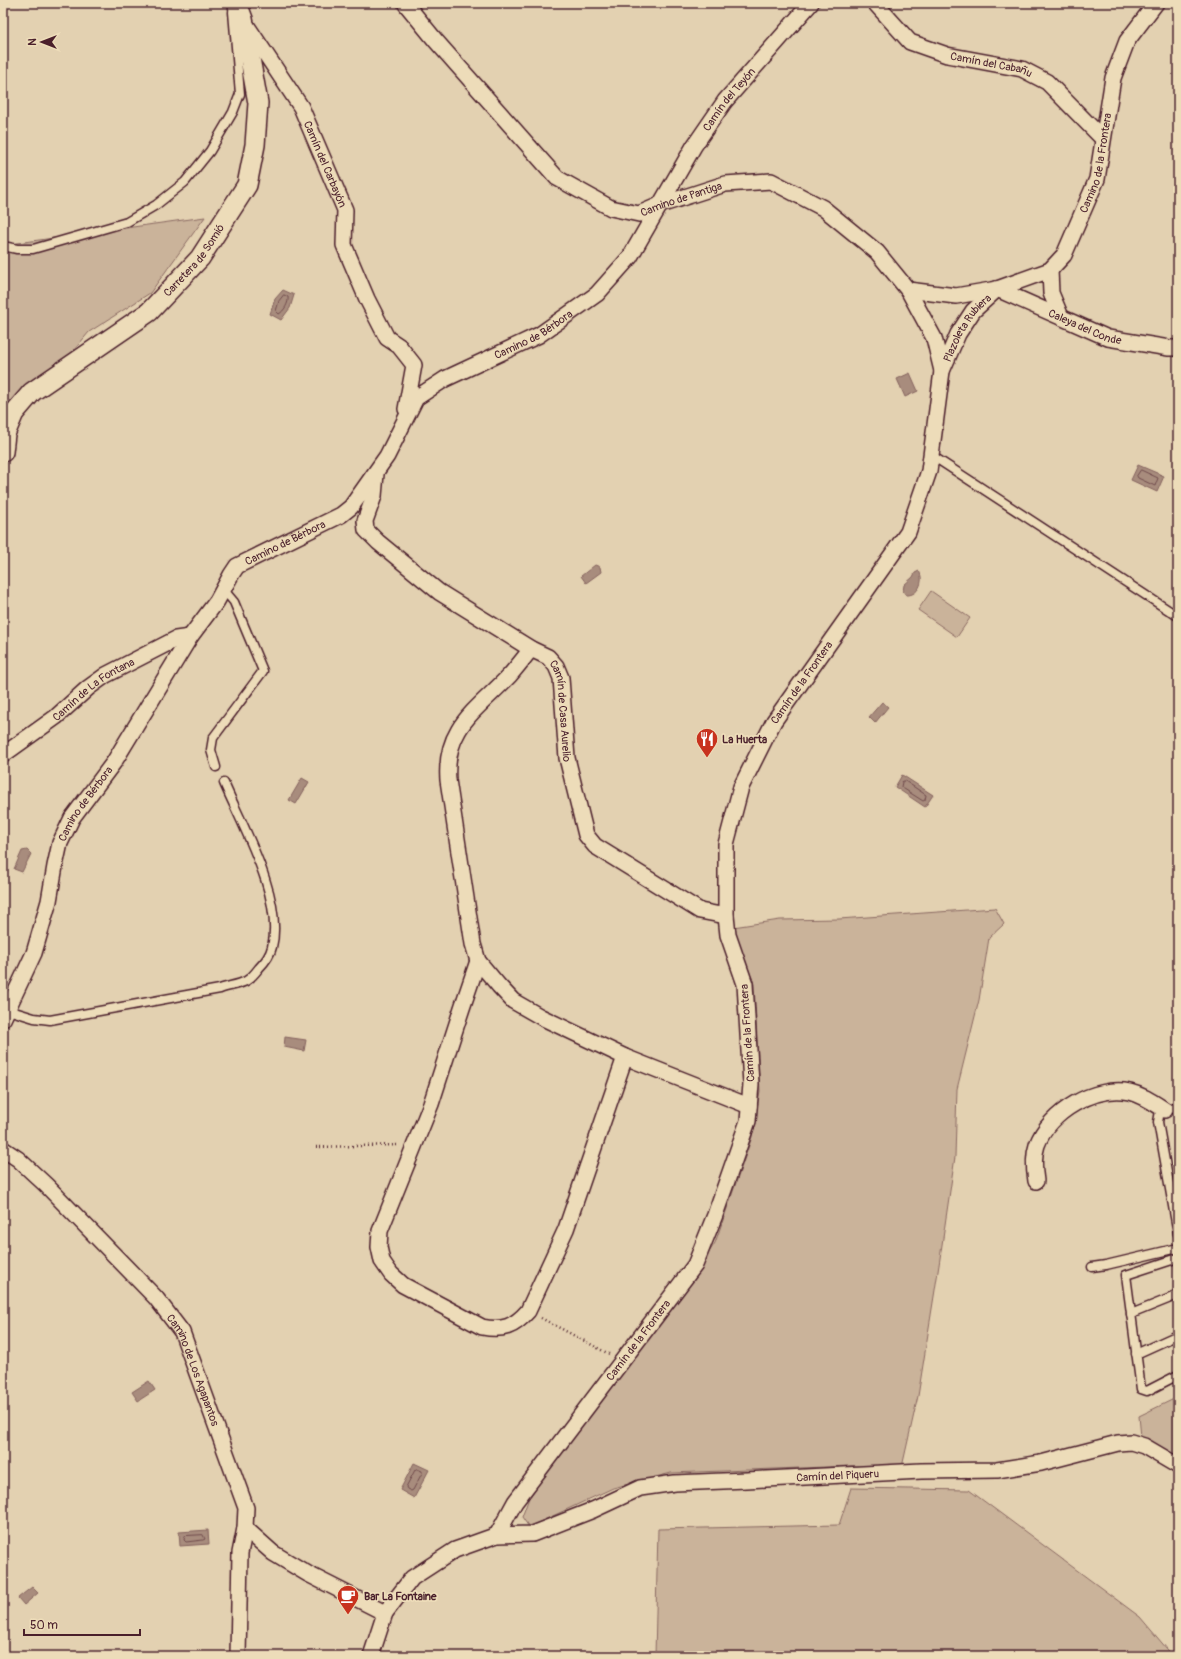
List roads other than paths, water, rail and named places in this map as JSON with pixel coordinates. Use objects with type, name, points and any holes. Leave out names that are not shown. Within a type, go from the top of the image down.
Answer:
[{"type":"street","name":"Camino de Pantiga","points":[[405,3],[441,47],[557,178],[611,208],[639,214],[660,205],[725,184],[771,180],[823,208],[878,252],[908,290]]},
{"type":"street","name":"Camín del Teyón","points":[[660,205],[694,146],[725,100],[811,3]]},
{"type":"street","name":"Camín del Cabañu","points":[[875,3],[910,42],[946,55],[1022,70],[1047,82],[1102,138]]},
{"type":"street","name":"Camino de la Frontera","points":[[997,289],[1050,270],[1064,255],[1097,179],[1102,138],[1113,78],[1127,41],[1156,3]]},
{"type":"street","name":"Camín del Carbayón","points":[[240,11],[301,107],[345,210],[344,245],[367,299],[387,338],[399,346],[414,365],[402,425]]},
{"type":"street","name":"Carretera de Somió","points":[[3,452],[5,434],[14,413],[32,392],[149,312],[200,258],[247,185],[255,145],[258,103],[240,11]]},
{"type":"street","name":"Camino de Bérbora","points":[[6,1014],[34,953],[49,901],[60,843],[69,824],[114,762],[190,637],[217,601],[237,566],[342,515],[351,507],[377,471],[416,398],[445,379],[539,335],[596,294],[630,257],[660,205]]},
{"type":"street","points":[[1050,270],[1050,293],[1061,317]]},
{"type":"street","name":"Plazoleta Rubiera","points":[[908,290],[956,296],[997,289]]},
{"type":"street","name":"Plazoleta Rubiera","points":[[942,371],[958,334],[973,311],[997,289]]},
{"type":"street","name":"Caleya del Conde","points":[[997,289],[1108,338],[1169,348],[1178,348]]},
{"type":"street","name":"Plazoleta Rubiera","points":[[908,290],[934,338],[942,371]]},
{"type":"street","name":"Camín de la Frontera","points":[[498,1535],[515,1502],[695,1265],[715,1215],[748,1121],[751,1084],[745,984],[728,935],[726,916],[726,844],[741,787],[774,721],[908,532],[929,471],[942,371]]},
{"type":"street","name":"Camín de Casa Aurelio","points":[[377,471],[374,496],[365,521],[366,530],[378,542],[439,592],[531,649],[548,657],[556,666],[561,678],[567,758],[586,836],[595,846],[700,911],[726,916]]},
{"type":"street","name":"Camín de La Fontana","points":[[3,755],[56,717],[88,688],[106,675],[176,639],[190,637]]},
{"type":"street","points":[[531,649],[510,675],[469,715],[452,742],[448,755],[448,780],[469,930],[478,961],[513,1000],[541,1017],[625,1057],[749,1106]]},
{"type":"street","points":[[478,961],[431,1104],[380,1231],[379,1247],[382,1261],[391,1274],[403,1285],[482,1327],[492,1329],[510,1326],[519,1321],[528,1311],[566,1229],[625,1057]]},
{"type":"street","points":[[1036,1181],[1034,1163],[1037,1145],[1056,1116],[1073,1104],[1092,1096],[1110,1092],[1129,1092],[1172,1108]]},
{"type":"street","name":"Camino de Los Agapantos","points":[[3,1149],[18,1159],[52,1190],[156,1298],[182,1332],[246,1508],[245,1528],[240,1553],[238,1656]]},
{"type":"street","name":"Camín del Piqueru","points":[[371,1656],[385,1613],[412,1578],[455,1550],[498,1535],[532,1534],[593,1510],[640,1488],[675,1483],[921,1471],[997,1470],[1042,1463],[1118,1443],[1132,1442],[1144,1446],[1178,1466]]},
{"type":"street","points":[[245,1528],[273,1553],[308,1574],[385,1613]]},
{"type":"lane","points":[[3,246],[17,249],[33,249],[126,222],[156,205],[185,182],[210,151],[233,112],[240,94],[232,3]]},
{"type":"lane","points":[[931,455],[1176,615]]},
{"type":"lane","points":[[216,767],[211,750],[213,738],[263,671],[234,602],[223,590]]},
{"type":"lane","points":[[6,1014],[50,1020],[220,989],[247,980],[255,972],[267,959],[272,948],[274,934],[272,906],[261,866],[224,783]]},
{"type":"lane","points":[[1172,1108],[1160,1111],[1158,1122],[1178,1234]]},
{"type":"lane","points":[[1092,1267],[1178,1248]]},
{"type":"lane","points":[[1178,1258],[1126,1275],[1141,1389],[1147,1392],[1178,1375]]},
{"type":"lane","points":[[1132,1314],[1178,1295]]},
{"type":"lane","points":[[1136,1354],[1178,1335]]},
{"type":"water","points":[[283,290],[294,295],[290,308],[281,320],[270,314],[275,299]]},
{"type":"water","points":[[910,373],[918,391],[905,397],[897,379]]},
{"type":"water","points":[[1138,465],[1164,476],[1157,492],[1131,480]]},
{"type":"water","points":[[595,565],[600,567],[601,572],[586,583],[581,576]]},
{"type":"water","points":[[919,571],[921,575],[921,583],[919,587],[914,593],[906,595],[903,591],[904,585],[913,577],[915,573]]},
{"type":"water","points":[[882,702],[888,707],[875,723],[869,717]]},
{"type":"water","points":[[902,775],[933,795],[925,807],[895,787]]},
{"type":"water","points":[[302,778],[309,782],[296,804],[289,800]]},
{"type":"water","points":[[27,850],[31,854],[22,872],[14,869],[22,851]]},
{"type":"water","points":[[285,1037],[306,1040],[304,1051],[284,1047]]},
{"type":"water","points":[[149,1381],[155,1390],[138,1401],[132,1392]]},
{"type":"water","points":[[414,1463],[429,1470],[414,1498],[400,1490]]},
{"type":"water","points":[[208,1530],[209,1544],[180,1546],[179,1532]]},
{"type":"water","points":[[32,1587],[38,1593],[24,1605],[18,1598]]},
{"type":"place","name":"La Huerta","points":[[707,758]]},
{"type":"place","name":"Bar La Fontaine","points":[[348,1616]]}]
